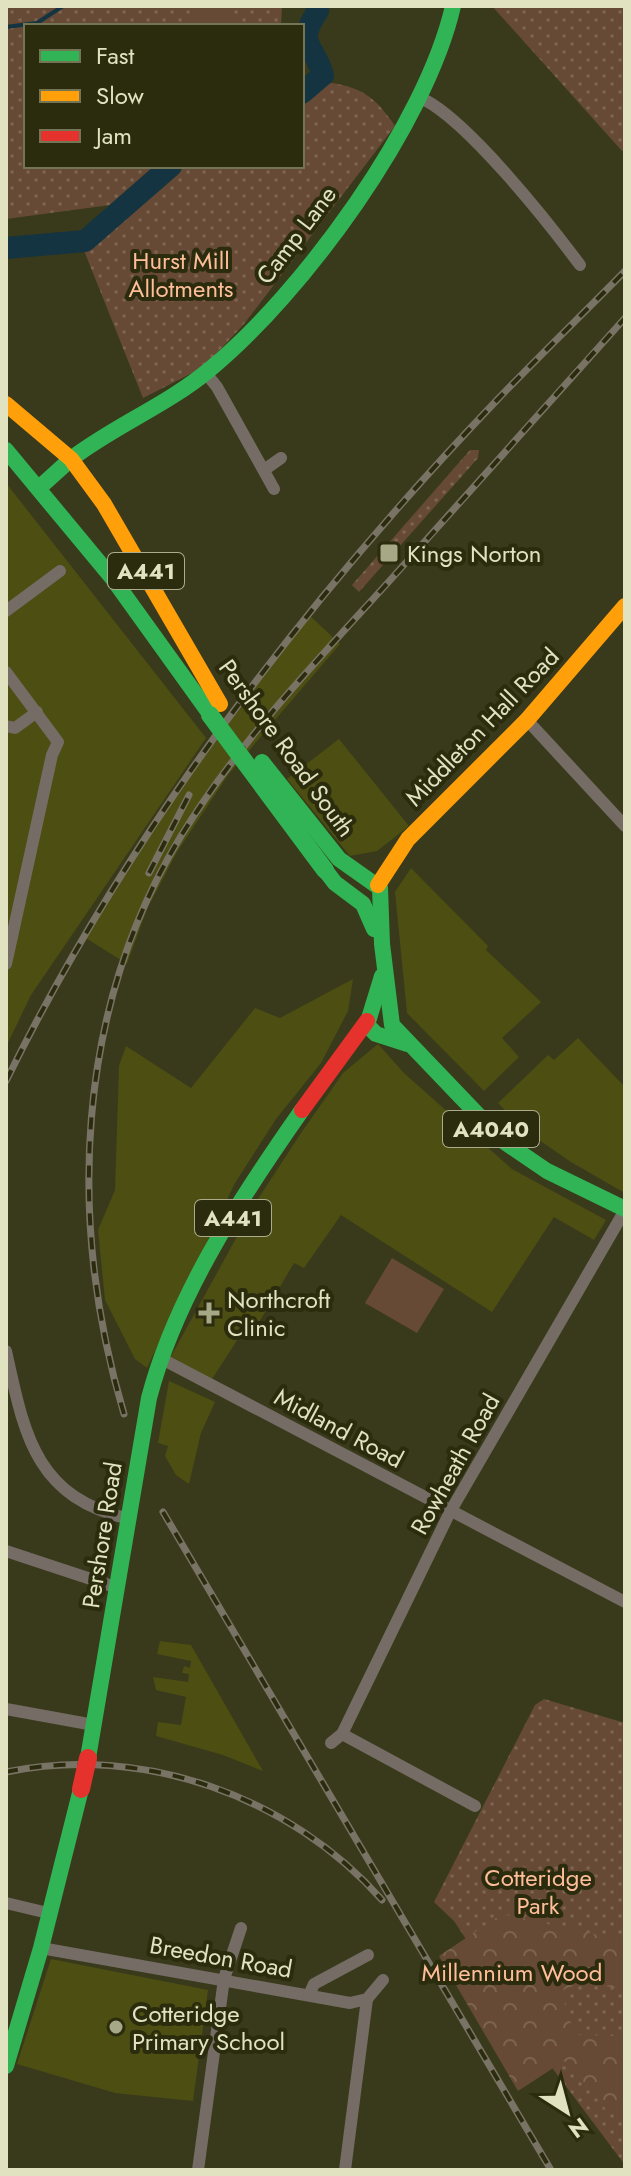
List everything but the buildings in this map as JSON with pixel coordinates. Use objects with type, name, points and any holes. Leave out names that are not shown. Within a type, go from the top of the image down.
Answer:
[{"type":"main road","name":"Camp Lane","points":[[40,487],[91,442],[205,372],[257,325],[307,263],[423,99],[440,59],[453,9]]},
{"type":"main road","name":"Pershore Road South","points":[[6,404],[71,459],[104,504],[147,574],[231,735],[230,743],[335,883],[370,893]]},
{"type":"main road","name":"Pershore Road South","points":[[6,450],[40,487],[339,859],[370,893]]},
{"type":"main road","name":"Middleton Hall Road","points":[[370,893],[408,839],[527,720],[625,606]]},
{"type":"main road","points":[[370,893],[385,968],[379,1023]]},
{"type":"main road","name":"A4040","points":[[379,1023],[408,1044],[503,1141],[524,1157],[625,1210]]},
{"type":"main road","name":"Pershore Road","points":[[6,2066],[41,1948],[88,1758],[149,1398],[160,1358],[244,1198],[281,1136],[343,1051],[379,1023]]},
{"type":"street","points":[[423,99],[441,107],[463,129],[580,265]]},
{"type":"street","points":[[205,372],[217,387],[274,489]]},
{"type":"street","points":[[264,470],[281,458]]},
{"type":"street","points":[[6,611],[60,571]]},
{"type":"street","points":[[6,672],[58,742],[52,755],[6,964]]},
{"type":"street","points":[[6,726],[15,728],[37,712]]},
{"type":"street","points":[[527,720],[625,826]]},
{"type":"street","name":"Rowheath Road","points":[[331,1743],[342,1734],[450,1512],[625,1210]]},
{"type":"street","points":[[6,1351],[24,1433],[38,1458],[57,1482],[78,1497],[109,1514],[130,1519]]},
{"type":"street","name":"Midland Road","points":[[160,1358],[625,1602]]},
{"type":"street","points":[[6,1551],[118,1588]]},
{"type":"street","points":[[6,1709],[94,1725]]},
{"type":"street","points":[[342,1734],[475,1806]]},
{"type":"street","points":[[6,1903],[48,1913]]},
{"type":"street","points":[[198,2170],[224,1979],[241,1928]]},
{"type":"street","name":"Breedon Road","points":[[41,1948],[350,2003],[367,1999]]},
{"type":"street","points":[[309,1995],[314,1984],[368,1955]]},
{"type":"street","points":[[345,2170],[367,1999],[383,1980]]},
{"type":"shaded area","points":[[6,483],[206,738],[31,995],[6,1047]]},
{"type":"shaded area","points":[[307,613],[340,644],[228,775],[177,852],[147,909],[127,964],[81,935],[243,697]]},
{"type":"shaded area","points":[[339,739],[409,826],[377,851],[350,856],[287,779]]},
{"type":"shaded area","points":[[411,868],[488,946],[486,950],[541,1002],[502,1038],[519,1057],[484,1091],[407,1013],[395,892]]},
{"type":"shaded area","points":[[353,979],[348,1011],[321,1063],[276,1119],[235,1183],[147,1368],[135,1359],[105,1300],[98,1230],[115,1190],[119,1066],[126,1046],[191,1088],[255,1008],[280,1018]]},
{"type":"shaded area","points":[[578,1038],[625,1087],[623,1192],[526,1131],[498,1103],[548,1055],[554,1060]]},
{"type":"shaded area","points":[[378,1044],[404,1073],[512,1169],[606,1220],[594,1240],[554,1217],[492,1312],[341,1215],[304,1268],[294,1263],[258,1324],[249,1322],[212,1379],[169,1360],[256,1202],[301,1133],[343,1073]]},
{"type":"shaded area","points":[[169,1381],[215,1402],[201,1433],[189,1484],[176,1475],[165,1456],[168,1446],[158,1443]]},
{"type":"shaded area","points":[[160,1641],[191,1645],[263,1771],[223,1755],[156,1736],[158,1722],[181,1725],[186,1697],[156,1690],[153,1677],[188,1682],[189,1674],[182,1673],[184,1666],[190,1668],[191,1661],[157,1654]]},
{"type":"shaded area","name":"Cotteridge Primary School","points":[[51,1959],[208,1990],[193,2101],[115,2093],[17,2064]]},
{"type":"green space","points":[[6,6],[282,6],[281,24],[24,24],[24,168],[152,168],[110,205],[6,219]]},
{"type":"green space","points":[[199,6],[218,6],[240,24],[186,24]]},
{"type":"green space","points":[[492,6],[625,6],[625,149],[622,151]]},
{"type":"green space","name":"Hurst Mill Allotments","points":[[324,82],[347,86],[366,94],[395,126],[244,324],[204,367],[143,398],[83,248],[117,224],[178,168],[304,168],[304,104],[314,88]]},
{"type":"green space","points":[[470,450],[479,450],[478,458],[359,592],[352,585]]},
{"type":"green space","points":[[392,1258],[444,1289],[417,1333],[365,1303]]},
{"type":"green space","name":"Cotteridge Park","points":[[544,1699],[625,1723],[625,2165],[544,2057],[454,1921],[434,1902],[535,1705]]},
{"type":"green space","name":"Millennium Wood","points":[[502,1914],[625,1941],[625,1989],[585,1983],[563,1989],[566,2014],[578,2035],[625,2036],[625,2108],[610,2114],[564,2061],[518,2091],[439,1956]]},
{"type":"waterway","points":[[29,24],[37,23],[63,6]]},
{"type":"waterway","points":[[304,91],[323,75],[307,38],[318,11],[316,6]]},
{"type":"waterway","points":[[6,27],[24,25]]},
{"type":"waterway","points":[[6,248],[85,241],[169,168]]},
{"type":"railway","points":[[6,1081],[108,897],[226,722],[290,638],[426,477],[625,271]]},
{"type":"railway","points":[[124,1414],[106,1341],[94,1267],[89,1193],[91,1118],[101,1045],[119,973],[146,903],[181,836],[254,734],[625,318]]},
{"type":"railway","points":[[149,873],[189,795]]},
{"type":"railway","points":[[163,1512],[551,2170]]},
{"type":"railway","points":[[6,1772],[58,1765],[110,1766],[161,1773],[211,1786],[259,1806],[304,1832],[345,1863],[382,1900]]},
{"type":"traffic: fast","points":[[71,459],[193,383],[245,337],[283,297],[320,252],[389,153],[417,102],[439,52],[453,6]]},
{"type":"traffic: fast","points":[[6,450],[113,579],[210,714]]},
{"type":"traffic: fast","points":[[40,487],[71,459]]},
{"type":"traffic: fast","points":[[210,715],[325,870]]},
{"type":"traffic: fast","points":[[262,762],[339,859],[380,888],[382,944],[392,1025],[503,1141],[547,1171],[625,1209]]},
{"type":"traffic: fast","points":[[325,870],[335,883],[363,904],[374,929]]},
{"type":"traffic: fast","points":[[382,976],[367,1025],[376,1034],[407,1044]]},
{"type":"traffic: fast","points":[[88,1758],[149,1398],[161,1360],[193,1285],[213,1248],[302,1110]]},
{"type":"traffic: fast","points":[[6,2066],[41,1948],[81,1789]]},
{"type":"traffic: slow","points":[[6,404],[71,459],[104,504],[220,704]]},
{"type":"traffic: slow","points":[[378,885],[408,839],[527,720],[625,606]]},
{"type":"traffic: jam","points":[[302,1110],[367,1021]]},
{"type":"traffic: jam","points":[[81,1789],[88,1758]]},
{"type":"place","name":"Kings Norton","points":[[389,553]]},
{"type":"place","name":"Northcroft Clinic","points":[[209,1313]]},
{"type":"place","name":"Cotteridge Primary School","points":[[116,2027]]}]
